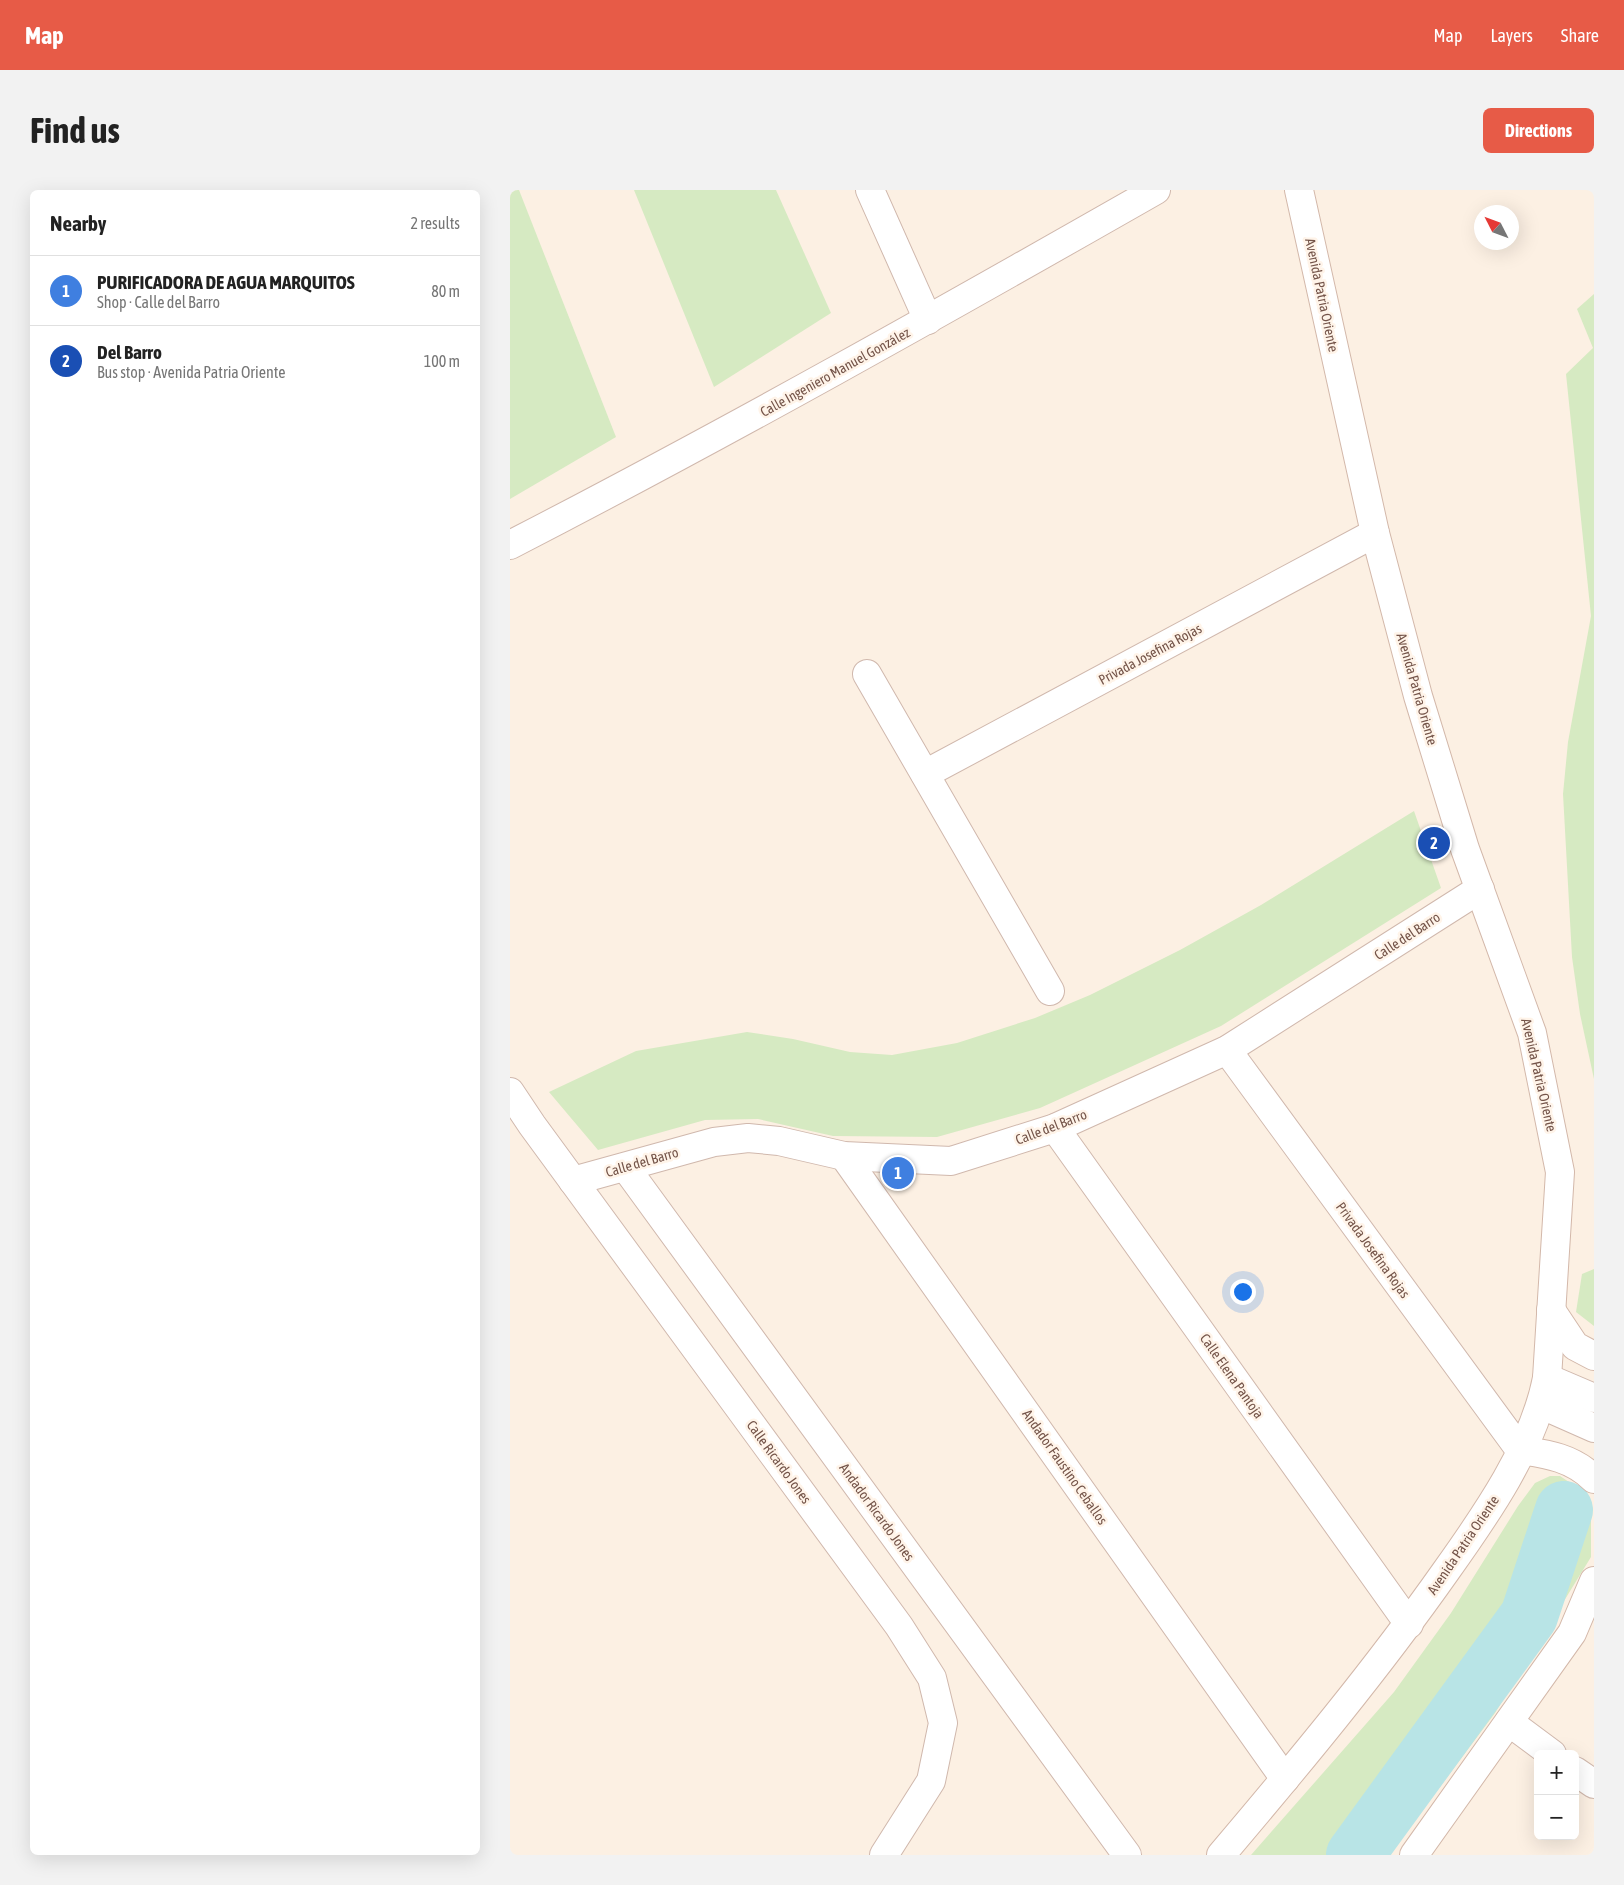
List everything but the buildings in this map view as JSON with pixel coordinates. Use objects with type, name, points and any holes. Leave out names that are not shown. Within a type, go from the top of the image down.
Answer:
[{"type":"street","points":[[870,190],[928,320]]},
{"type":"street","name":"Calle Ingeniero Manuel González","points":[[510,545],[690,452],[928,320],[1156,190]]},
{"type":"street","name":"Avenida Patria Oriente","points":[[1221,1855],[1285,1780],[1409,1624],[1490,1508],[1520,1450],[1542,1405],[1546,1378],[1560,1172],[1532,1033],[1465,849],[1418,696],[1375,533],[1299,190]]},
{"type":"street","name":"Privada Josefina Rojas","points":[[925,774],[1375,533]]},
{"type":"street","points":[[867,674],[1050,991]]},
{"type":"street","name":"Calle del Barro","points":[[573,1181],[626,1168],[714,1142],[748,1138],[779,1140],[844,1156],[951,1161],[1055,1128],[1227,1050],[1480,890]]},
{"type":"street","name":"Privada Josefina Rojas","points":[[1227,1050],[1520,1450]]},
{"type":"street","name":"Calle Ricardo Jones","points":[[510,1092],[899,1626],[932,1678],[943,1723],[931,1781],[884,1855]]},
{"type":"street","name":"Calle Elena Pantoja","points":[[1055,1128],[1409,1624]]},
{"type":"street","name":"Andador Faustino Ceballos","points":[[844,1156],[1285,1780]]},
{"type":"street","name":"Andador Ricardo Jones","points":[[626,1168],[1127,1855]]},
{"type":"street","points":[[1551,1310],[1576,1346],[1594,1356]]},
{"type":"street","points":[[1546,1378],[1594,1398]]},
{"type":"street","points":[[1542,1405],[1594,1428]]},
{"type":"street","points":[[1520,1450],[1569,1460],[1584,1469],[1594,1479]]},
{"type":"street","points":[[1414,1855],[1572,1634],[1594,1581]]},
{"type":"street","points":[[1509,1722],[1547,1750]]},
{"type":"street","points":[[1579,1774],[1594,1784]]},
{"type":"green space","points":[[510,190],[519,190],[616,437],[510,499]]},
{"type":"green space","points":[[634,190],[776,190],[831,313],[714,387]]},
{"type":"green space","points":[[1594,294],[1594,1079],[1580,1014],[1572,957],[1563,794],[1568,742],[1591,616],[1566,374],[1593,348],[1577,309]]},
{"type":"green space","points":[[1414,811],[1441,888],[1221,1026],[1040,1108],[937,1137],[833,1136],[758,1119],[705,1120],[598,1150],[549,1092],[636,1051],[747,1032],[793,1039],[850,1052],[892,1055],[957,1043],[1035,1018],[1090,995],[1180,950],[1261,905]]},
{"type":"green space","points":[[1594,1269],[1594,1326],[1576,1312],[1582,1274]]},
{"type":"green space","points":[[1550,1476],[1560,1476],[1581,1490],[1591,1515],[1591,1557],[1495,1713],[1389,1855],[1251,1855],[1394,1692],[1451,1613],[1518,1506],[1535,1483]]},
{"type":"waterway","points":[[1355,1855],[1529,1616],[1564,1510]]},
{"type":"place","name":"Del Barro","points":[[1434,843]]},
{"type":"place","name":"PURIFICADORA DE AGUA MARQUITOS","points":[[898,1173]]}]
